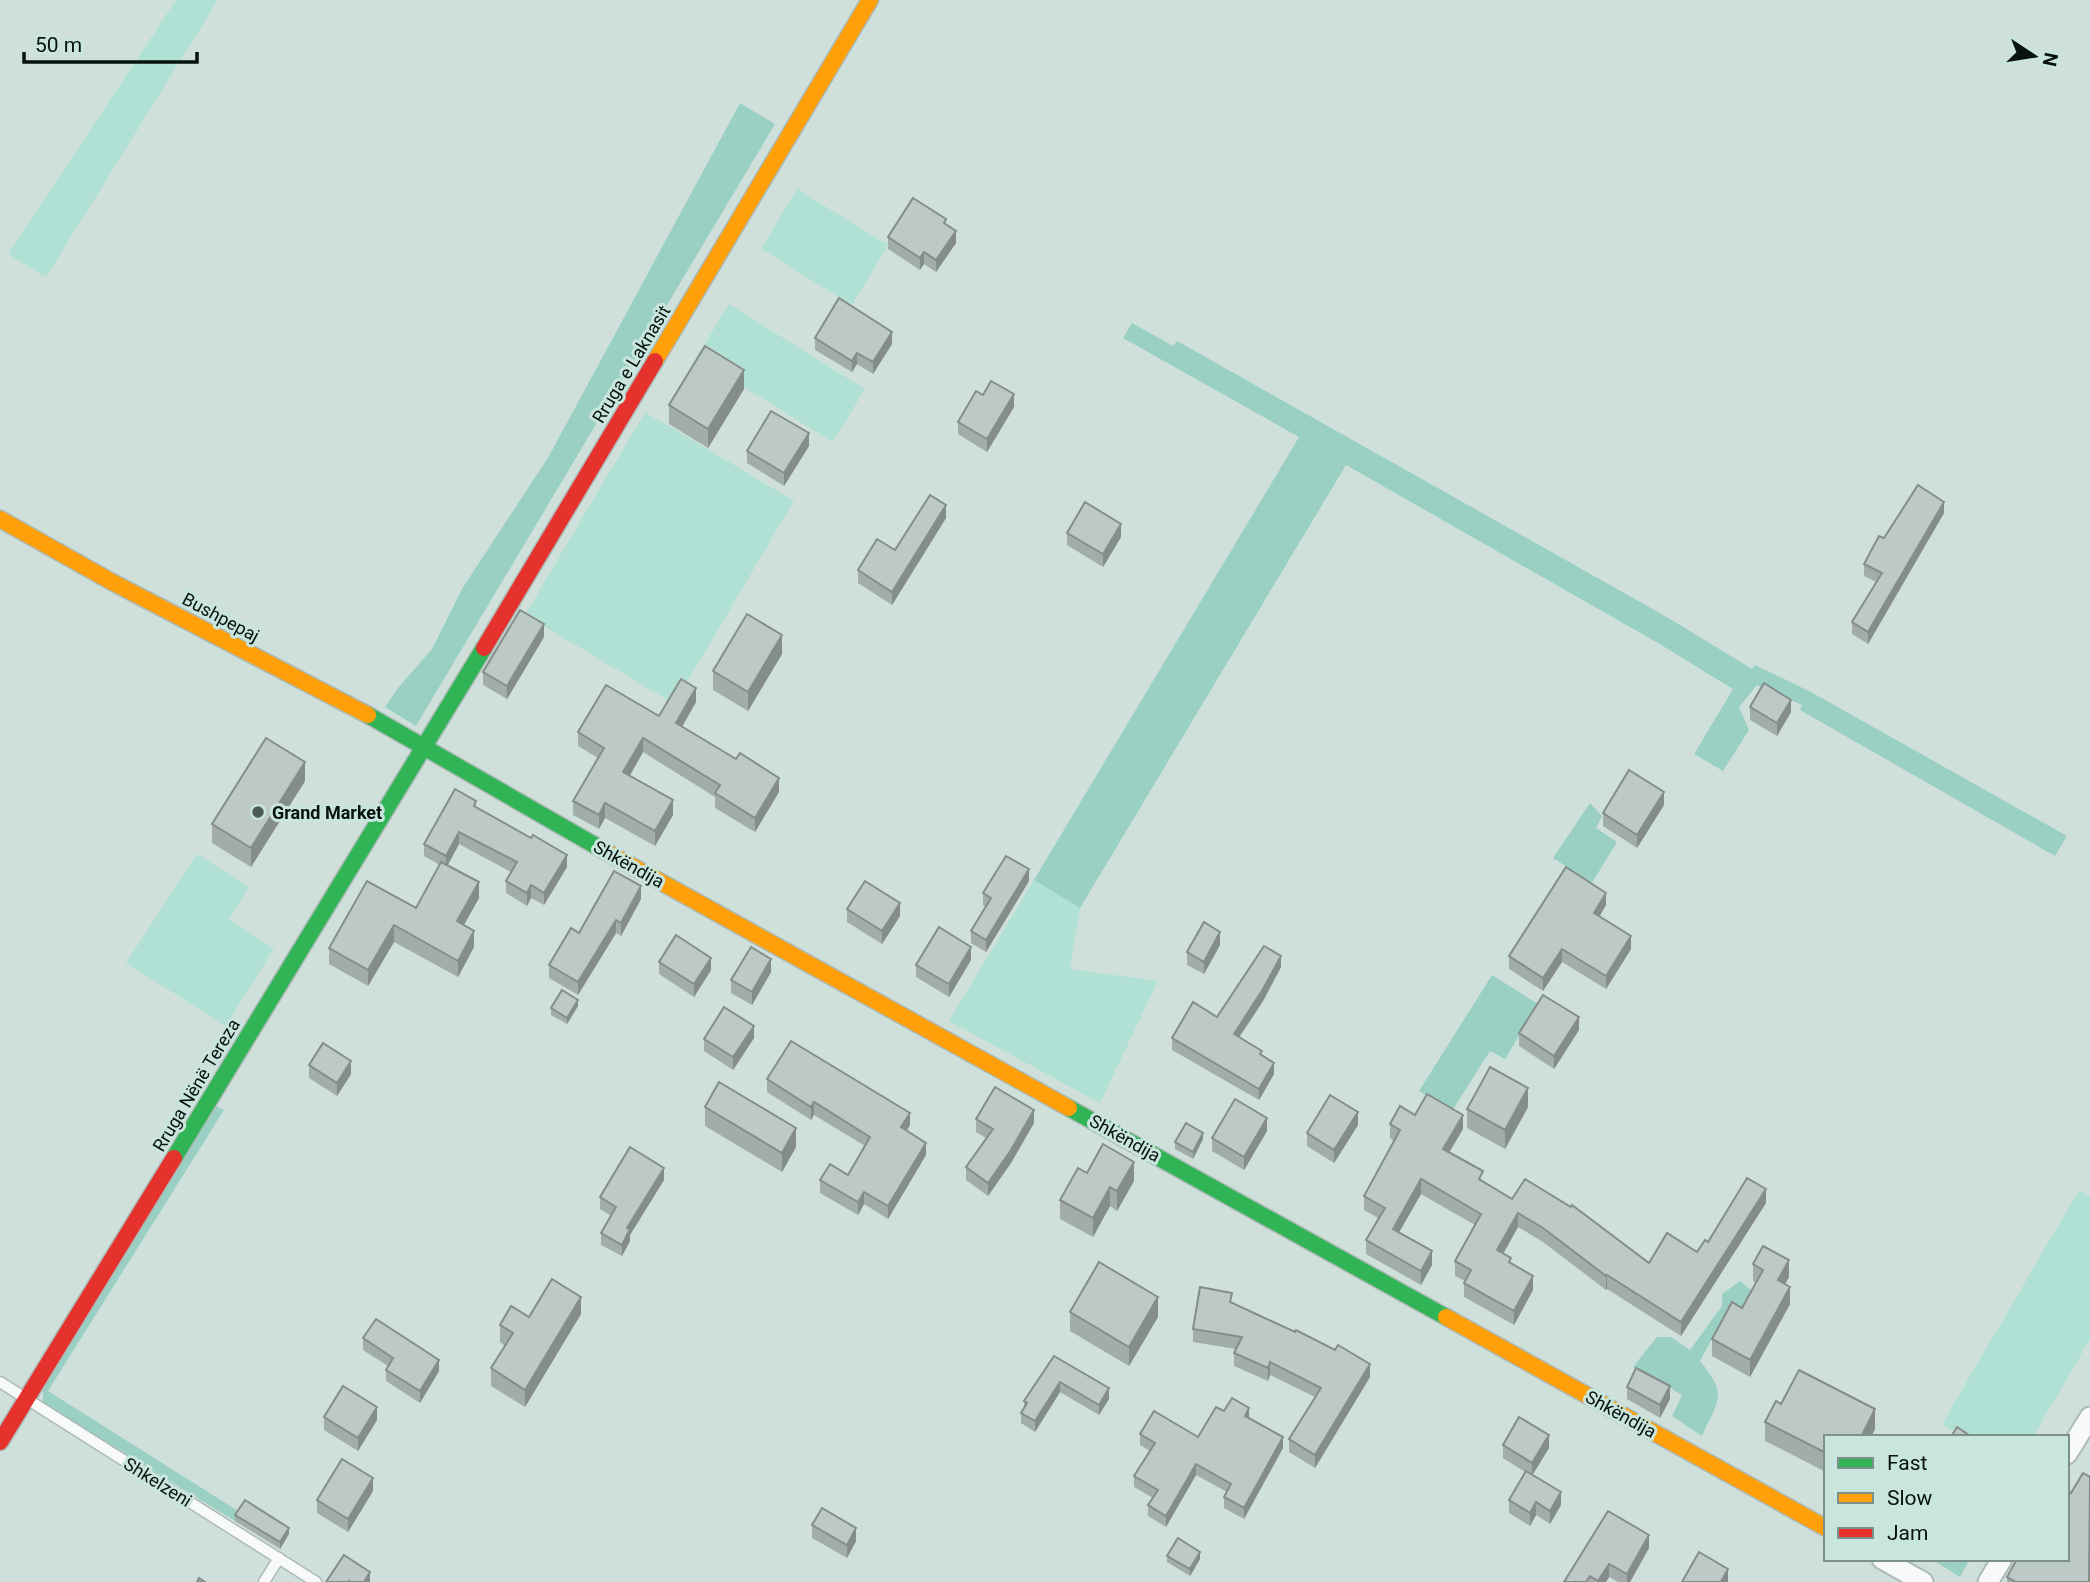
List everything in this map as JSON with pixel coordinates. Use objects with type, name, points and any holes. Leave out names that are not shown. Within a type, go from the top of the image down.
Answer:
[{"type":"street","name":"Rruga e Laknasit","points":[[425,748],[870,0]]},
{"type":"street","name":"Bushpepaj","points":[[0,519],[112,582],[400,732],[425,748]]},
{"type":"street","name":"Rruga Nënë Tereza","points":[[0,1441],[425,748]]},
{"type":"street","name":"Shkëndija","points":[[425,748],[572,833],[1824,1527]]},
{"type":"street","points":[[2069,1451],[2090,1417]]},
{"type":"street","points":[[1886,1561],[1923,1582]]},
{"type":"street","points":[[1988,1582],[2001,1561]]},
{"type":"lane","name":"Shkelzeni","points":[[0,1382],[316,1582]]},
{"type":"lane","points":[[264,1582],[279,1558]]},
{"type":"green space","points":[[176,0],[218,0],[46,277],[8,254]]},
{"type":"green space","points":[[740,103],[775,124],[416,726],[385,707],[432,649],[462,589],[549,456]]},
{"type":"green space","points":[[797,189],[888,245],[852,305],[761,249]]},
{"type":"green space","points":[[729,304],[865,389],[833,442],[696,358]]},
{"type":"green space","points":[[1132,323],[1173,346],[1177,341],[1672,620],[1752,669],[1755,665],[1811,692],[2067,836],[2055,856],[1800,710],[1802,705],[1757,685],[1739,707],[1749,730],[1723,771],[1694,754],[1733,689],[1658,643],[1346,465],[1080,908],[1034,880],[1299,437],[1123,338]]},
{"type":"green space","points":[[645,412],[794,501],[674,704],[525,615]]},
{"type":"green space","points":[[1590,803],[1602,816],[1596,828],[1617,842],[1592,883],[1553,858]]},
{"type":"green space","points":[[197,854],[249,887],[229,920],[274,948],[226,1026],[126,963]]},
{"type":"green space","points":[[1034,880],[1080,908],[1070,969],[1158,981],[1100,1103],[949,1021]]},
{"type":"green space","points":[[1492,975],[1538,1004],[1505,1059],[1490,1051],[1452,1111],[1419,1091]]},
{"type":"green space","points":[[216,1106],[224,1110],[48,1391],[254,1521],[248,1529],[43,1403],[43,1388]]},
{"type":"green space","points":[[2079,1190],[2090,1197],[2090,1339],[2034,1435],[1960,1435],[1942,1424]]},
{"type":"green space","points":[[1740,1281],[1756,1294],[1744,1317],[1727,1311],[1700,1361],[1715,1382],[1718,1397],[1702,1436],[1672,1416],[1682,1395],[1633,1367],[1657,1337],[1671,1337],[1690,1350],[1722,1306],[1722,1294]]},
{"type":"green space","points":[[1934,1561],[1969,1561],[1960,1577]]},
{"type":"building","points":[[913,198],[946,219],[944,223],[956,231],[936,260],[924,252],[920,258],[888,237]]},
{"type":"building","points":[[839,298],[892,332],[873,362],[857,353],[852,361],[815,338]]},
{"type":"building","points":[[705,346],[744,370],[708,429],[669,405]]},
{"type":"building","points":[[991,381],[1014,394],[987,439],[958,422],[976,391],[983,395]]},
{"type":"building","points":[[771,411],[809,433],[784,473],[747,451]]},
{"type":"building","points":[[1918,485],[1944,502],[1868,632],[1852,622],[1882,573],[1864,564],[1879,536],[1884,538]]},
{"type":"building","points":[[930,495],[946,505],[892,592],[858,570],[877,539],[895,550]]},
{"type":"building","points":[[1085,502],[1121,524],[1103,554],[1067,533]]},
{"type":"building","points":[[520,610],[544,624],[507,686],[483,672]]},
{"type":"building","points":[[747,614],[782,635],[748,692],[713,671]]},
{"type":"building","points":[[681,679],[696,688],[676,723],[736,759],[740,753],[779,778],[755,818],[715,793],[720,785],[643,738],[623,772],[673,800],[655,831],[605,803],[599,815],[573,801],[604,748],[578,732],[606,685],[659,716]]},
{"type":"building","points":[[1764,683],[1791,700],[1777,723],[1750,707]]},
{"type":"building","name":"Grand Market","points":[[266,738],[305,762],[251,848],[212,824]]},
{"type":"building","points":[[1629,770],[1664,792],[1637,835],[1603,813]]},
{"type":"building","points":[[455,789],[476,801],[474,806],[567,855],[544,893],[531,885],[527,893],[506,881],[517,862],[459,832],[446,856],[424,844]]},
{"type":"building","points":[[1006,856],[1029,869],[986,940],[971,931],[991,898],[983,893]]},
{"type":"building","points":[[441,862],[479,882],[457,921],[474,931],[458,961],[394,925],[368,970],[329,948],[367,881],[416,908]]},
{"type":"building","points":[[1566,867],[1606,893],[1594,913],[1631,936],[1606,976],[1562,949],[1543,978],[1509,956]]},
{"type":"building","points":[[614,871],[641,886],[621,923],[616,920],[578,982],[549,965],[571,928],[579,933]]},
{"type":"building","points":[[865,881],[900,903],[882,931],[847,909]]},
{"type":"building","points":[[1204,922],[1220,932],[1204,962],[1187,952]]},
{"type":"building","points":[[939,927],[971,947],[949,984],[916,965]]},
{"type":"building","points":[[676,935],[711,958],[694,984],[659,962]]},
{"type":"building","points":[[1264,946],[1281,956],[1234,1034],[1262,1051],[1260,1054],[1274,1063],[1259,1089],[1172,1038],[1193,1002],[1217,1017]]},
{"type":"building","points":[[751,947],[771,959],[752,992],[731,980]]},
{"type":"building","points":[[562,990],[578,1000],[567,1018],[551,1008]]},
{"type":"building","points":[[1543,995],[1579,1017],[1554,1056],[1519,1033]]},
{"type":"building","points":[[724,1007],[754,1026],[733,1057],[704,1039]]},
{"type":"building","points":[[791,1041],[910,1113],[901,1127],[926,1143],[888,1206],[864,1192],[858,1202],[820,1180],[830,1164],[848,1175],[870,1137],[814,1102],[811,1107],[767,1079]]},
{"type":"building","points":[[323,1043],[351,1061],[337,1083],[309,1065]]},
{"type":"building","points":[[1490,1067],[1528,1088],[1505,1130],[1467,1109]]},
{"type":"building","points":[[719,1082],[796,1128],[782,1153],[705,1107]]},
{"type":"building","points":[[995,1087],[1034,1110],[988,1183],[966,1167],[993,1129],[976,1119]]},
{"type":"building","points":[[1427,1094],[1463,1115],[1443,1149],[1483,1171],[1479,1179],[1512,1199],[1525,1179],[1571,1207],[1572,1205],[1649,1263],[1667,1233],[1697,1252],[1705,1240],[1708,1242],[1747,1178],[1766,1189],[1681,1322],[1606,1276],[1543,1228],[1518,1213],[1497,1250],[1511,1258],[1509,1262],[1533,1276],[1514,1311],[1464,1283],[1471,1270],[1455,1261],[1481,1214],[1421,1179],[1393,1229],[1432,1251],[1421,1271],[1366,1240],[1385,1208],[1364,1196],[1400,1130],[1390,1124],[1400,1106],[1415,1115]]},
{"type":"building","points":[[1330,1095],[1358,1112],[1334,1150],[1307,1133]]},
{"type":"building","points":[[1235,1099],[1267,1118],[1244,1157],[1212,1138]]},
{"type":"building","points":[[1186,1123],[1203,1133],[1193,1152],[1175,1142]]},
{"type":"building","points":[[1103,1144],[1134,1162],[1117,1191],[1110,1187],[1093,1218],[1060,1200],[1078,1168],[1087,1173]]},
{"type":"building","points":[[630,1147],[664,1168],[627,1228],[630,1229],[622,1245],[601,1233],[616,1207],[600,1197]]},
{"type":"building","points":[[1763,1246],[1789,1260],[1778,1280],[1790,1287],[1750,1360],[1712,1339],[1732,1302],[1742,1308],[1763,1270],[1753,1264]]},
{"type":"building","points":[[1099,1262],[1158,1297],[1129,1347],[1070,1312]]},
{"type":"building","points":[[552,1279],[581,1297],[525,1390],[491,1368],[513,1333],[500,1325],[511,1306],[529,1317]]},
{"type":"building","points":[[1200,1287],[1232,1293],[1230,1302],[1335,1350],[1338,1345],[1370,1364],[1315,1455],[1289,1439],[1321,1388],[1270,1362],[1268,1368],[1234,1353],[1242,1337],[1193,1329]]},
{"type":"building","points":[[376,1319],[439,1360],[420,1391],[386,1370],[393,1358],[363,1338]]},
{"type":"building","points":[[1054,1356],[1109,1388],[1099,1405],[1060,1382],[1035,1421],[1021,1413],[1027,1403],[1024,1401]]},
{"type":"building","points":[[1636,1368],[1670,1386],[1660,1405],[1627,1387]]},
{"type":"building","points":[[1799,1370],[1875,1409],[1862,1435],[1824,1435],[1824,1452],[1765,1422],[1776,1401],[1781,1404]]},
{"type":"building","points":[[343,1386],[377,1407],[358,1438],[324,1417]]},
{"type":"building","points":[[1232,1398],[1249,1408],[1245,1416],[1283,1437],[1244,1508],[1224,1497],[1231,1484],[1196,1464],[1166,1516],[1148,1505],[1158,1490],[1134,1476],[1155,1443],[1140,1434],[1154,1411],[1198,1437],[1216,1407],[1224,1411]]},
{"type":"building","points":[[1519,1417],[1549,1435],[1532,1463],[1503,1445]]},
{"type":"building","points":[[1957,1427],[1969,1435],[1952,1435]]},
{"type":"building","points":[[342,1459],[373,1478],[348,1519],[317,1500]]},
{"type":"building","points":[[1526,1471],[1561,1492],[1550,1511],[1536,1502],[1530,1513],[1509,1500]]},
{"type":"building","points":[[2083,1473],[2090,1477],[2089,1582],[2016,1582],[2007,1577],[2016,1561],[2069,1561],[2069,1492],[2071,1493]]},
{"type":"building","points":[[245,1500],[289,1528],[280,1542],[235,1515]]},
{"type":"building","points":[[822,1508],[856,1528],[847,1545],[812,1525]]},
{"type":"building","points":[[1608,1511],[1649,1535],[1627,1574],[1609,1564],[1598,1581],[1590,1576],[1586,1582],[1564,1582]]},
{"type":"building","points":[[1178,1538],[1200,1552],[1190,1569],[1167,1556]]},
{"type":"building","points":[[1699,1552],[1728,1569],[1721,1582],[1682,1582]]},
{"type":"building","points":[[344,1555],[370,1572],[364,1582],[326,1582]]},
{"type":"traffic: fast","points":[[174,1158],[484,648]]},
{"type":"traffic: fast","points":[[368,715],[603,850]]},
{"type":"traffic: fast","points":[[1069,1108],[1446,1317]]},
{"type":"traffic: slow","points":[[655,361],[870,0]]},
{"type":"traffic: slow","points":[[0,519],[112,582],[368,715]]},
{"type":"traffic: slow","points":[[603,850],[1069,1108]]},
{"type":"traffic: slow","points":[[1446,1317],[1824,1527]]},
{"type":"traffic: jam","points":[[484,648],[655,361]]},
{"type":"traffic: jam","points":[[0,1442],[174,1158]]},
{"type":"place","name":"Grand Market","points":[[258,812]]}]
